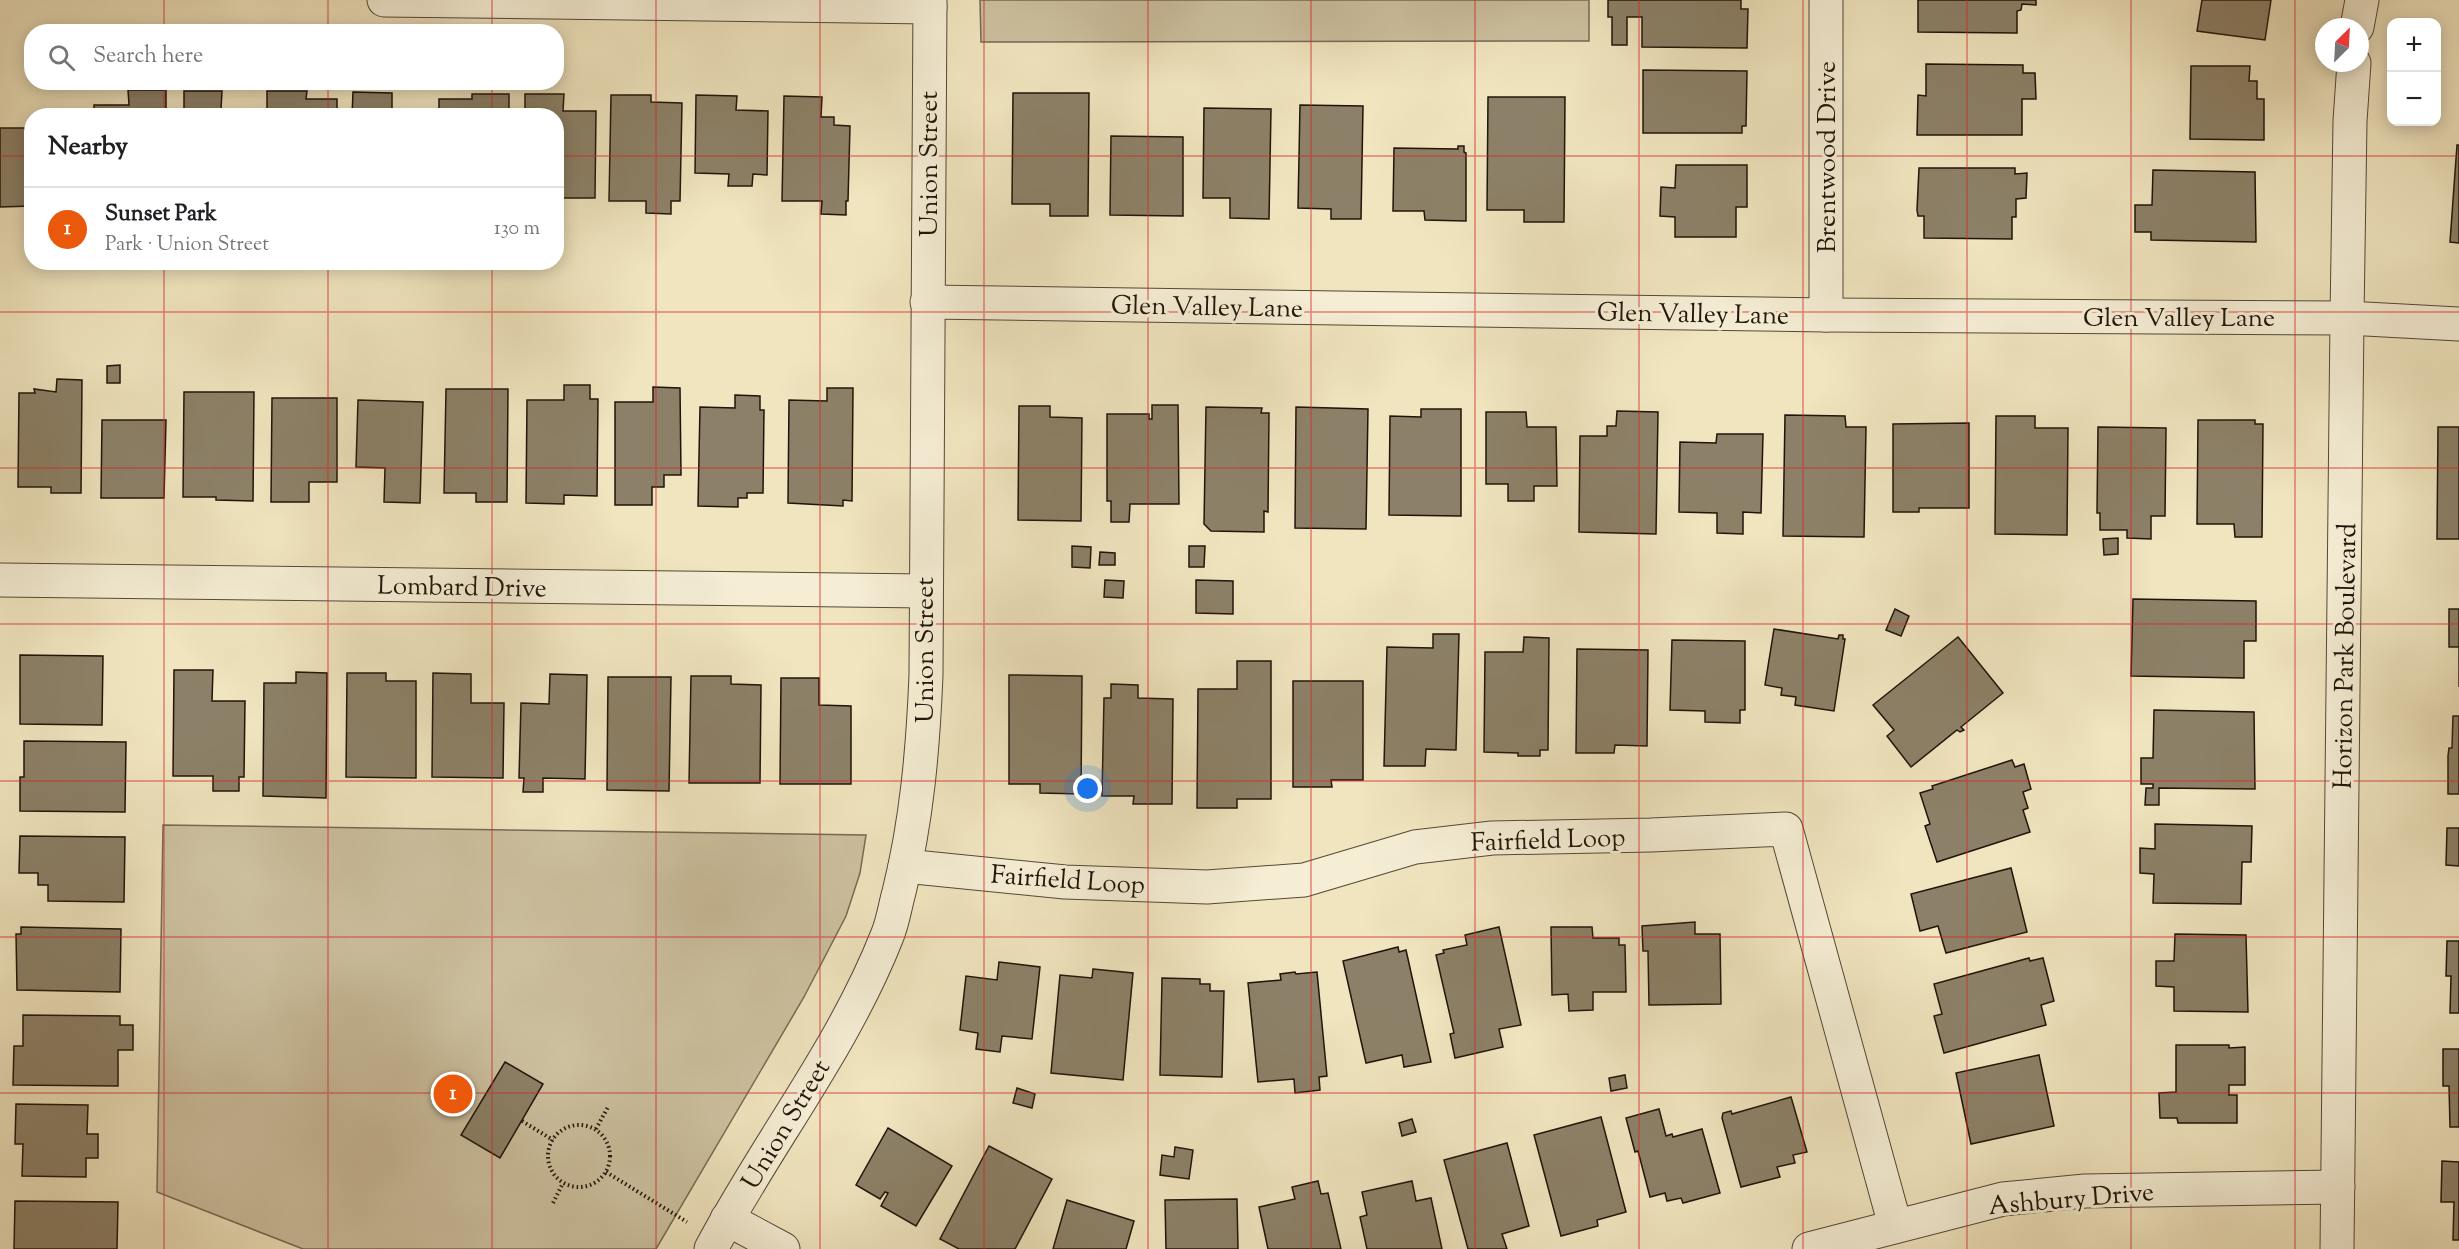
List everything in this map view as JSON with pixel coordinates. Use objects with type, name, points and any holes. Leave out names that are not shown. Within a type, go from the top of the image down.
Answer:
[{"type":"street","points":[[384,0],[930,3]]},
{"type":"street","name":"Brentwood Drive","points":[[1826,0],[1826,315]]},
{"type":"street","points":[[2359,18],[2362,0]]},
{"type":"street","name":"Union Street","points":[[718,1236],[847,1023],[888,934],[905,866],[923,752],[926,675],[930,3]]},
{"type":"street","name":"Horizon Park Boulevard","points":[[2337,1249],[2347,318],[2350,122],[2353,72]]},
{"type":"street","name":"Glen Valley Lane","points":[[927,302],[1826,315],[2347,318],[2459,324]]},
{"type":"street","name":"Lombard Drive","points":[[0,580],[925,591]]},
{"type":"street","name":"Fairfield Loop","points":[[905,866],[1065,882],[1207,887],[1304,880],[1415,847],[1492,838],[1651,835],[1786,828],[1895,1225]]},
{"type":"street","name":"Ashbury Drive","points":[[1809,1249],[2003,1199],[2085,1191],[2338,1187]]},
{"type":"street","points":[[718,1236],[783,1249]]},
{"type":"path","points":[[596,1129],[608,1107]]},
{"type":"path","points":[[522,1121],[553,1140]]},
{"type":"path","points":[[584,1124],[596,1129],[605,1137],[610,1149],[610,1162],[606,1172],[597,1182],[584,1187],[563,1183],[554,1174],[549,1164],[548,1152],[553,1140],[560,1130],[571,1125],[584,1124]]},
{"type":"path","points":[[606,1172],[718,1236]]},
{"type":"path","points":[[552,1203],[563,1183]]},
{"type":"shaded area","points":[[980,0],[1589,0],[1589,41],[981,42]]},
{"type":"shaded area","points":[[163,825],[866,835],[860,873],[846,916],[804,997],[656,1249],[303,1249],[157,1192]]},
{"type":"building","points":[[1608,0],[1741,0],[1741,9],[1748,9],[1747,48],[1642,47],[1642,17],[1627,17],[1627,45],[1612,45],[1612,17],[1608,17]]},
{"type":"building","points":[[1918,0],[2036,0],[2036,5],[2022,4],[2021,10],[2017,11],[2017,33],[1918,32]]},
{"type":"building","points":[[2202,0],[2271,0],[2265,40],[2197,31]]},
{"type":"building","points":[[1926,64],[2023,65],[2023,73],[2035,73],[2036,99],[2022,99],[2022,135],[1917,135],[1918,95],[1926,96]]},
{"type":"building","points":[[2191,66],[2250,66],[2249,81],[2257,81],[2257,99],[2264,99],[2264,140],[2190,139]]},
{"type":"building","points":[[1643,70],[1747,71],[1746,126],[1742,126],[1742,133],[1643,133]]},
{"type":"building","points":[[128,90],[166,90],[166,108],[94,108],[94,105],[129,105]]},
{"type":"building","points":[[184,91],[222,91],[221,108],[184,108]]},
{"type":"building","points":[[267,91],[307,91],[306,99],[337,99],[337,108],[267,108]]},
{"type":"building","points":[[353,92],[392,93],[392,108],[352,108]]},
{"type":"building","points":[[1013,93],[1089,93],[1088,216],[1050,216],[1050,204],[1012,204]]},
{"type":"building","points":[[472,94],[509,94],[509,108],[439,108],[439,99],[472,99]]},
{"type":"building","points":[[525,94],[564,94],[563,108],[525,108]]},
{"type":"building","points":[[611,95],[651,95],[651,102],[682,103],[680,201],[671,201],[671,214],[646,213],[646,201],[609,201]]},
{"type":"building","points":[[696,95],[737,96],[736,110],[768,111],[767,175],[753,174],[752,186],[728,186],[729,174],[695,173]]},
{"type":"building","points":[[784,96],[822,97],[821,117],[834,117],[834,125],[850,126],[846,215],[821,214],[822,201],[782,201]]},
{"type":"building","points":[[1488,97],[1565,97],[1564,222],[1524,222],[1524,210],[1487,210]]},
{"type":"building","points":[[1300,105],[1363,106],[1361,219],[1331,219],[1331,209],[1298,208]]},
{"type":"building","points":[[1204,108],[1271,109],[1269,219],[1230,218],[1230,198],[1203,198]]},
{"type":"building","points":[[564,111],[596,111],[595,198],[564,198]]},
{"type":"building","points":[[0,128],[24,128],[24,206],[0,207]]},
{"type":"building","points":[[1111,136],[1183,137],[1183,216],[1110,215]]},
{"type":"building","points":[[2457,145],[2459,145],[2459,243],[2450,242]]},
{"type":"building","points":[[1458,146],[1464,146],[1466,153],[1466,221],[1425,220],[1424,211],[1393,211],[1394,148],[1458,149]]},
{"type":"building","points":[[1676,165],[1747,165],[1747,207],[1736,207],[1736,237],[1675,237],[1675,217],[1660,216],[1661,187],[1675,188]]},
{"type":"building","points":[[1919,168],[2015,168],[2015,174],[2027,173],[2026,198],[2016,199],[2016,217],[2012,217],[2012,239],[1924,238],[1924,216],[1918,216],[1917,210]]},
{"type":"building","points":[[2153,170],[2255,172],[2256,242],[2151,240],[2151,232],[2135,232],[2135,205],[2152,205]]},
{"type":"building","points":[[120,365],[120,383],[107,383],[107,366]]},
{"type":"building","points":[[57,379],[82,380],[81,493],[51,493],[51,487],[18,487],[19,393],[35,393],[34,389],[56,392]]},
{"type":"building","points":[[564,385],[590,385],[590,399],[598,399],[597,496],[564,495],[564,504],[526,503],[527,400],[564,400]]},
{"type":"building","points":[[653,387],[680,388],[681,475],[664,475],[664,487],[652,487],[652,505],[615,505],[615,402],[653,402]]},
{"type":"building","points":[[827,388],[853,388],[852,501],[843,500],[843,506],[788,503],[789,400],[827,401]]},
{"type":"building","points":[[446,389],[508,389],[507,502],[476,502],[476,493],[444,493]]},
{"type":"building","points":[[184,392],[254,392],[253,501],[216,500],[216,497],[183,497]]},
{"type":"building","points":[[735,395],[760,396],[760,410],[764,410],[763,493],[747,493],[747,498],[738,498],[738,507],[698,506],[700,407],[735,408]]},
{"type":"building","points":[[272,398],[337,398],[337,482],[309,482],[309,502],[271,502]]},
{"type":"building","points":[[358,400],[423,402],[420,503],[384,502],[385,468],[356,467]]},
{"type":"building","points":[[1152,405],[1178,405],[1179,504],[1130,504],[1129,522],[1111,522],[1111,501],[1107,501],[1107,414],[1149,414],[1149,419],[1152,419]]},
{"type":"building","points":[[1019,406],[1050,406],[1050,417],[1082,418],[1081,521],[1018,520]]},
{"type":"building","points":[[1206,407],[1262,408],[1261,413],[1269,413],[1268,512],[1264,511],[1264,532],[1211,531],[1204,524]]},
{"type":"building","points":[[1296,407],[1368,409],[1366,529],[1295,528]]},
{"type":"building","points":[[1421,409],[1461,409],[1461,516],[1389,515],[1390,416],[1421,417]]},
{"type":"building","points":[[1617,411],[1658,412],[1656,534],[1579,532],[1580,436],[1607,436],[1607,426],[1616,426]]},
{"type":"building","points":[[1486,412],[1526,412],[1527,427],[1556,427],[1557,486],[1534,486],[1534,501],[1508,501],[1508,484],[1486,484]]},
{"type":"building","points":[[1785,415],[1845,416],[1846,427],[1866,427],[1864,537],[1783,536]]},
{"type":"building","points":[[1996,416],[2035,416],[2035,428],[2068,428],[2067,535],[1995,534]]},
{"type":"building","points":[[102,420],[166,420],[164,498],[101,498]]},
{"type":"building","points":[[2198,420],[2255,420],[2255,424],[2263,424],[2262,537],[2235,537],[2234,524],[2197,524]]},
{"type":"building","points":[[1969,423],[1969,508],[1919,508],[1919,512],[1893,512],[1893,424]]},
{"type":"building","points":[[2098,427],[2166,428],[2165,516],[2151,516],[2151,539],[2127,538],[2127,530],[2100,530],[2100,513],[2097,513]]},
{"type":"building","points":[[2438,427],[2459,427],[2459,539],[2437,539]]},
{"type":"building","points":[[1717,434],[1763,434],[1761,513],[1743,512],[1743,534],[1717,533],[1717,513],[1679,512],[1680,442],[1716,443]]},
{"type":"building","points":[[2118,538],[2118,554],[2104,555],[2103,539]]},
{"type":"building","points":[[1072,546],[1091,547],[1090,568],[1072,567]]},
{"type":"building","points":[[1189,546],[1205,546],[1204,567],[1189,567]]},
{"type":"building","points":[[1100,552],[1115,553],[1115,565],[1099,565]]},
{"type":"building","points":[[1105,580],[1124,581],[1123,598],[1104,597]]},
{"type":"building","points":[[1196,580],[1233,581],[1233,614],[1196,613]]},
{"type":"building","points":[[2133,599],[2256,601],[2256,641],[2244,641],[2244,678],[2131,676]]},
{"type":"building","points":[[1895,609],[1909,616],[1901,636],[1886,630]]},
{"type":"building","points":[[2449,609],[2459,609],[2459,647],[2449,647]]},
{"type":"building","points":[[1774,629],[1838,639],[1839,635],[1843,635],[1845,639],[1834,711],[1795,705],[1796,697],[1781,695],[1782,688],[1765,685]]},
{"type":"building","points":[[1433,634],[1459,634],[1456,750],[1426,749],[1425,766],[1384,766],[1387,647],[1433,648]]},
{"type":"building","points":[[1524,637],[1549,638],[1548,750],[1540,750],[1540,756],[1484,752],[1485,652],[1523,652]]},
{"type":"building","points":[[1958,637],[2003,693],[1961,727],[1964,730],[1960,732],[1957,730],[1911,767],[1887,736],[1894,730],[1873,705]]},
{"type":"building","points":[[1672,640],[1745,641],[1745,710],[1740,710],[1740,723],[1705,722],[1705,711],[1670,710]]},
{"type":"building","points":[[1577,649],[1648,650],[1647,746],[1615,745],[1614,753],[1576,753]]},
{"type":"building","points":[[20,655],[103,656],[102,725],[20,724]]},
{"type":"building","points":[[1237,661],[1271,661],[1271,799],[1237,799],[1237,808],[1197,808],[1198,689],[1237,689]]},
{"type":"building","points":[[174,670],[213,670],[212,701],[245,701],[244,777],[239,777],[239,791],[213,791],[213,776],[173,776]]},
{"type":"building","points":[[296,672],[327,673],[326,798],[263,796],[264,683],[296,683]]},
{"type":"building","points":[[347,673],[386,673],[386,681],[416,681],[416,778],[346,777]]},
{"type":"building","points":[[433,673],[471,674],[471,703],[504,703],[503,778],[432,777]]},
{"type":"building","points":[[550,674],[587,675],[585,779],[543,778],[543,792],[523,792],[524,778],[519,778],[521,703],[549,704]]},
{"type":"building","points":[[1009,675],[1082,676],[1081,794],[1040,793],[1040,784],[1009,784]]},
{"type":"building","points":[[691,676],[731,676],[731,684],[761,685],[760,783],[689,783]]},
{"type":"building","points":[[608,677],[671,677],[669,791],[607,790]]},
{"type":"building","points":[[781,678],[819,678],[819,705],[851,706],[851,784],[780,784]]},
{"type":"building","points":[[1293,681],[1363,681],[1363,780],[1331,780],[1332,787],[1293,787]]},
{"type":"building","points":[[1111,684],[1138,685],[1138,698],[1173,699],[1172,804],[1133,804],[1134,796],[1102,796],[1104,698],[1111,698]]},
{"type":"building","points":[[2154,710],[2254,712],[2255,789],[2159,788],[2159,805],[2145,805],[2146,788],[2153,788],[2153,784],[2141,784],[2141,758],[2153,758]]},
{"type":"building","points":[[2453,716],[2459,716],[2459,794],[2448,794],[2448,756],[2449,748],[2452,748]]},
{"type":"building","points":[[24,741],[126,742],[125,812],[20,811],[20,777],[24,777]]},
{"type":"building","points":[[2012,760],[2015,767],[2024,764],[2031,789],[2023,792],[2028,808],[2023,810],[2030,832],[1937,862],[1925,826],[1930,824],[1920,793],[1933,789],[1932,786]]},
{"type":"building","points":[[2155,824],[2252,826],[2251,862],[2242,862],[2241,904],[2153,903],[2154,874],[2140,873],[2140,848],[2155,849]]},
{"type":"building","points":[[2447,828],[2459,828],[2459,866],[2446,865]]},
{"type":"building","points":[[20,836],[125,837],[124,902],[48,901],[48,885],[38,885],[38,873],[19,873]]},
{"type":"building","points":[[2011,868],[2027,932],[1946,953],[1938,926],[1920,931],[1911,894]]},
{"type":"building","points":[[1695,922],[1695,934],[1720,934],[1721,1004],[1649,1005],[1648,951],[1643,951],[1642,926]]},
{"type":"building","points":[[21,927],[121,929],[120,992],[17,990],[16,934],[21,934]]},
{"type":"building","points":[[1499,927],[1521,1025],[1499,1029],[1503,1047],[1455,1058],[1450,1034],[1454,1033],[1436,955],[1444,953],[1443,950],[1467,945],[1465,935]]},
{"type":"building","points":[[1551,927],[1592,927],[1593,938],[1619,938],[1619,945],[1625,945],[1626,992],[1593,992],[1593,1010],[1569,1011],[1568,994],[1552,995]]},
{"type":"building","points":[[2175,934],[2246,935],[2248,1012],[2174,1011],[2174,987],[2156,986],[2156,961],[2174,961]]},
{"type":"building","points":[[2447,941],[2459,941],[2459,1013],[2450,1013],[2451,976],[2446,976]]},
{"type":"building","points":[[1398,947],[1399,952],[1406,950],[1431,1062],[1404,1067],[1402,1055],[1366,1063],[1343,961]]},
{"type":"building","points":[[2029,958],[2030,961],[2043,958],[2054,1001],[2041,1005],[2046,1025],[1944,1053],[1934,1016],[1942,1014],[1934,984]]},
{"type":"building","points":[[999,962],[1040,967],[1032,1039],[1002,1036],[1000,1052],[976,1049],[978,1033],[960,1030],[966,976],[997,980]]},
{"type":"building","points":[[1093,969],[1133,973],[1123,1080],[1051,1073],[1060,975],[1092,978]]},
{"type":"building","points":[[1295,972],[1296,974],[1317,972],[1327,1076],[1319,1077],[1320,1090],[1295,1093],[1294,1079],[1258,1082],[1248,983],[1281,980],[1280,974]]},
{"type":"building","points":[[1162,978],[1200,979],[1200,984],[1210,984],[1210,991],[1224,991],[1222,1077],[1160,1075]]},
{"type":"building","points":[[23,1015],[120,1016],[120,1025],[133,1025],[133,1050],[118,1050],[118,1086],[13,1085],[14,1046],[23,1046]]},
{"type":"building","points":[[2176,1045],[2245,1047],[2245,1085],[2229,1085],[2229,1095],[2237,1095],[2237,1123],[2178,1123],[2177,1118],[2160,1118],[2159,1093],[2176,1092]]},
{"type":"building","points":[[2443,1049],[2459,1049],[2459,1127],[2450,1127],[2449,1086],[2443,1086]]},
{"type":"building","points":[[2039,1055],[2054,1126],[1971,1144],[1956,1073]]},
{"type":"building","points":[[505,1062],[543,1084],[500,1158],[461,1135]]},
{"type":"building","points":[[1625,1075],[1627,1088],[1611,1091],[1609,1078]]},
{"type":"building","points":[[1017,1088],[1035,1094],[1032,1108],[1013,1103]]},
{"type":"building","points":[[1791,1097],[1807,1152],[1793,1155],[1795,1163],[1777,1167],[1780,1177],[1741,1187],[1722,1118],[1723,1113],[1731,1111],[1732,1114]]},
{"type":"building","points":[[16,1104],[88,1105],[87,1134],[98,1134],[98,1158],[86,1158],[86,1177],[22,1176],[23,1144],[15,1144]]},
{"type":"building","points":[[1659,1109],[1666,1136],[1672,1134],[1673,1137],[1702,1129],[1720,1193],[1683,1203],[1681,1198],[1667,1201],[1665,1193],[1650,1197],[1638,1151],[1635,1152],[1626,1118]]},
{"type":"building","points":[[1601,1117],[1626,1212],[1597,1220],[1598,1226],[1561,1236],[1534,1135]]},
{"type":"building","points":[[1412,1119],[1416,1132],[1402,1136],[1399,1123]]},
{"type":"building","points":[[888,1128],[952,1166],[916,1226],[881,1206],[888,1193],[885,1192],[880,1199],[856,1185]]},
{"type":"building","points":[[1507,1143],[1529,1226],[1502,1234],[1507,1249],[1468,1249],[1444,1160]]},
{"type":"building","points":[[989,1146],[1052,1179],[1015,1249],[959,1249],[940,1239]]},
{"type":"building","points":[[1175,1147],[1193,1150],[1189,1179],[1160,1175],[1162,1155],[1174,1157]]},
{"type":"building","points":[[2442,1161],[2459,1162],[2459,1240],[2453,1240],[2454,1202],[2441,1202]]},
{"type":"building","points":[[1318,1181],[1321,1194],[1328,1193],[1341,1249],[1268,1249],[1259,1207],[1295,1199],[1292,1187]]},
{"type":"building","points":[[1412,1181],[1416,1201],[1431,1198],[1442,1249],[1367,1249],[1360,1217],[1367,1215],[1362,1192]]},
{"type":"building","points":[[1237,1199],[1238,1249],[1166,1249],[1165,1200]]},
{"type":"building","points":[[1067,1200],[1134,1221],[1126,1249],[1053,1249]]},
{"type":"building","points":[[15,1201],[118,1202],[117,1249],[14,1249]]},
{"type":"place","name":"Sunset Park","points":[[453,1094]]}]
